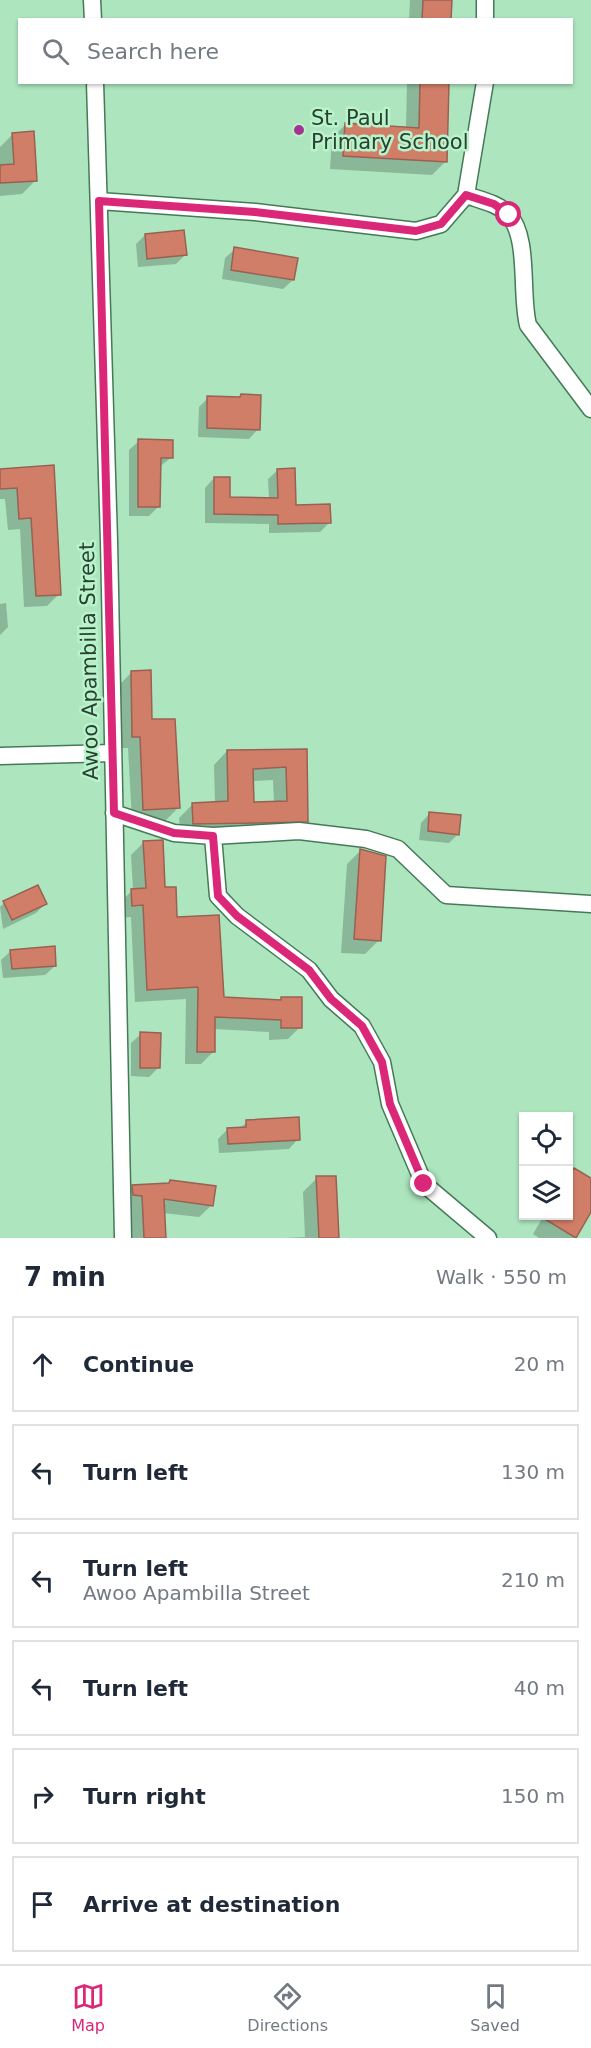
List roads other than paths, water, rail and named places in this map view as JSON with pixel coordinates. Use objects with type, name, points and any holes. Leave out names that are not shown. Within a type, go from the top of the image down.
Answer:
[{"type":"street","points":[[92,0],[93,18]]},
{"type":"street","points":[[484,0],[485,18]]},
{"type":"street","name":"Awoo Apambilla Street","points":[[95,84],[123,1238]]},
{"type":"street","points":[[99,201],[255,212],[416,231],[441,224],[466,195],[485,84]]},
{"type":"street","points":[[466,195],[494,204],[509,215],[520,232],[524,309],[528,325],[591,410]]},
{"type":"street","points":[[0,756],[113,753]]},
{"type":"street","points":[[114,813],[174,833],[213,836],[299,831],[366,839],[398,849],[446,895],[591,904]]},
{"type":"street","points":[[213,836],[218,896],[237,916],[309,970],[331,999],[362,1026],[382,1062],[390,1104],[424,1184],[488,1238]]},
{"type":"place","name":"St. Paul Primary School","points":[[299,130]]}]
